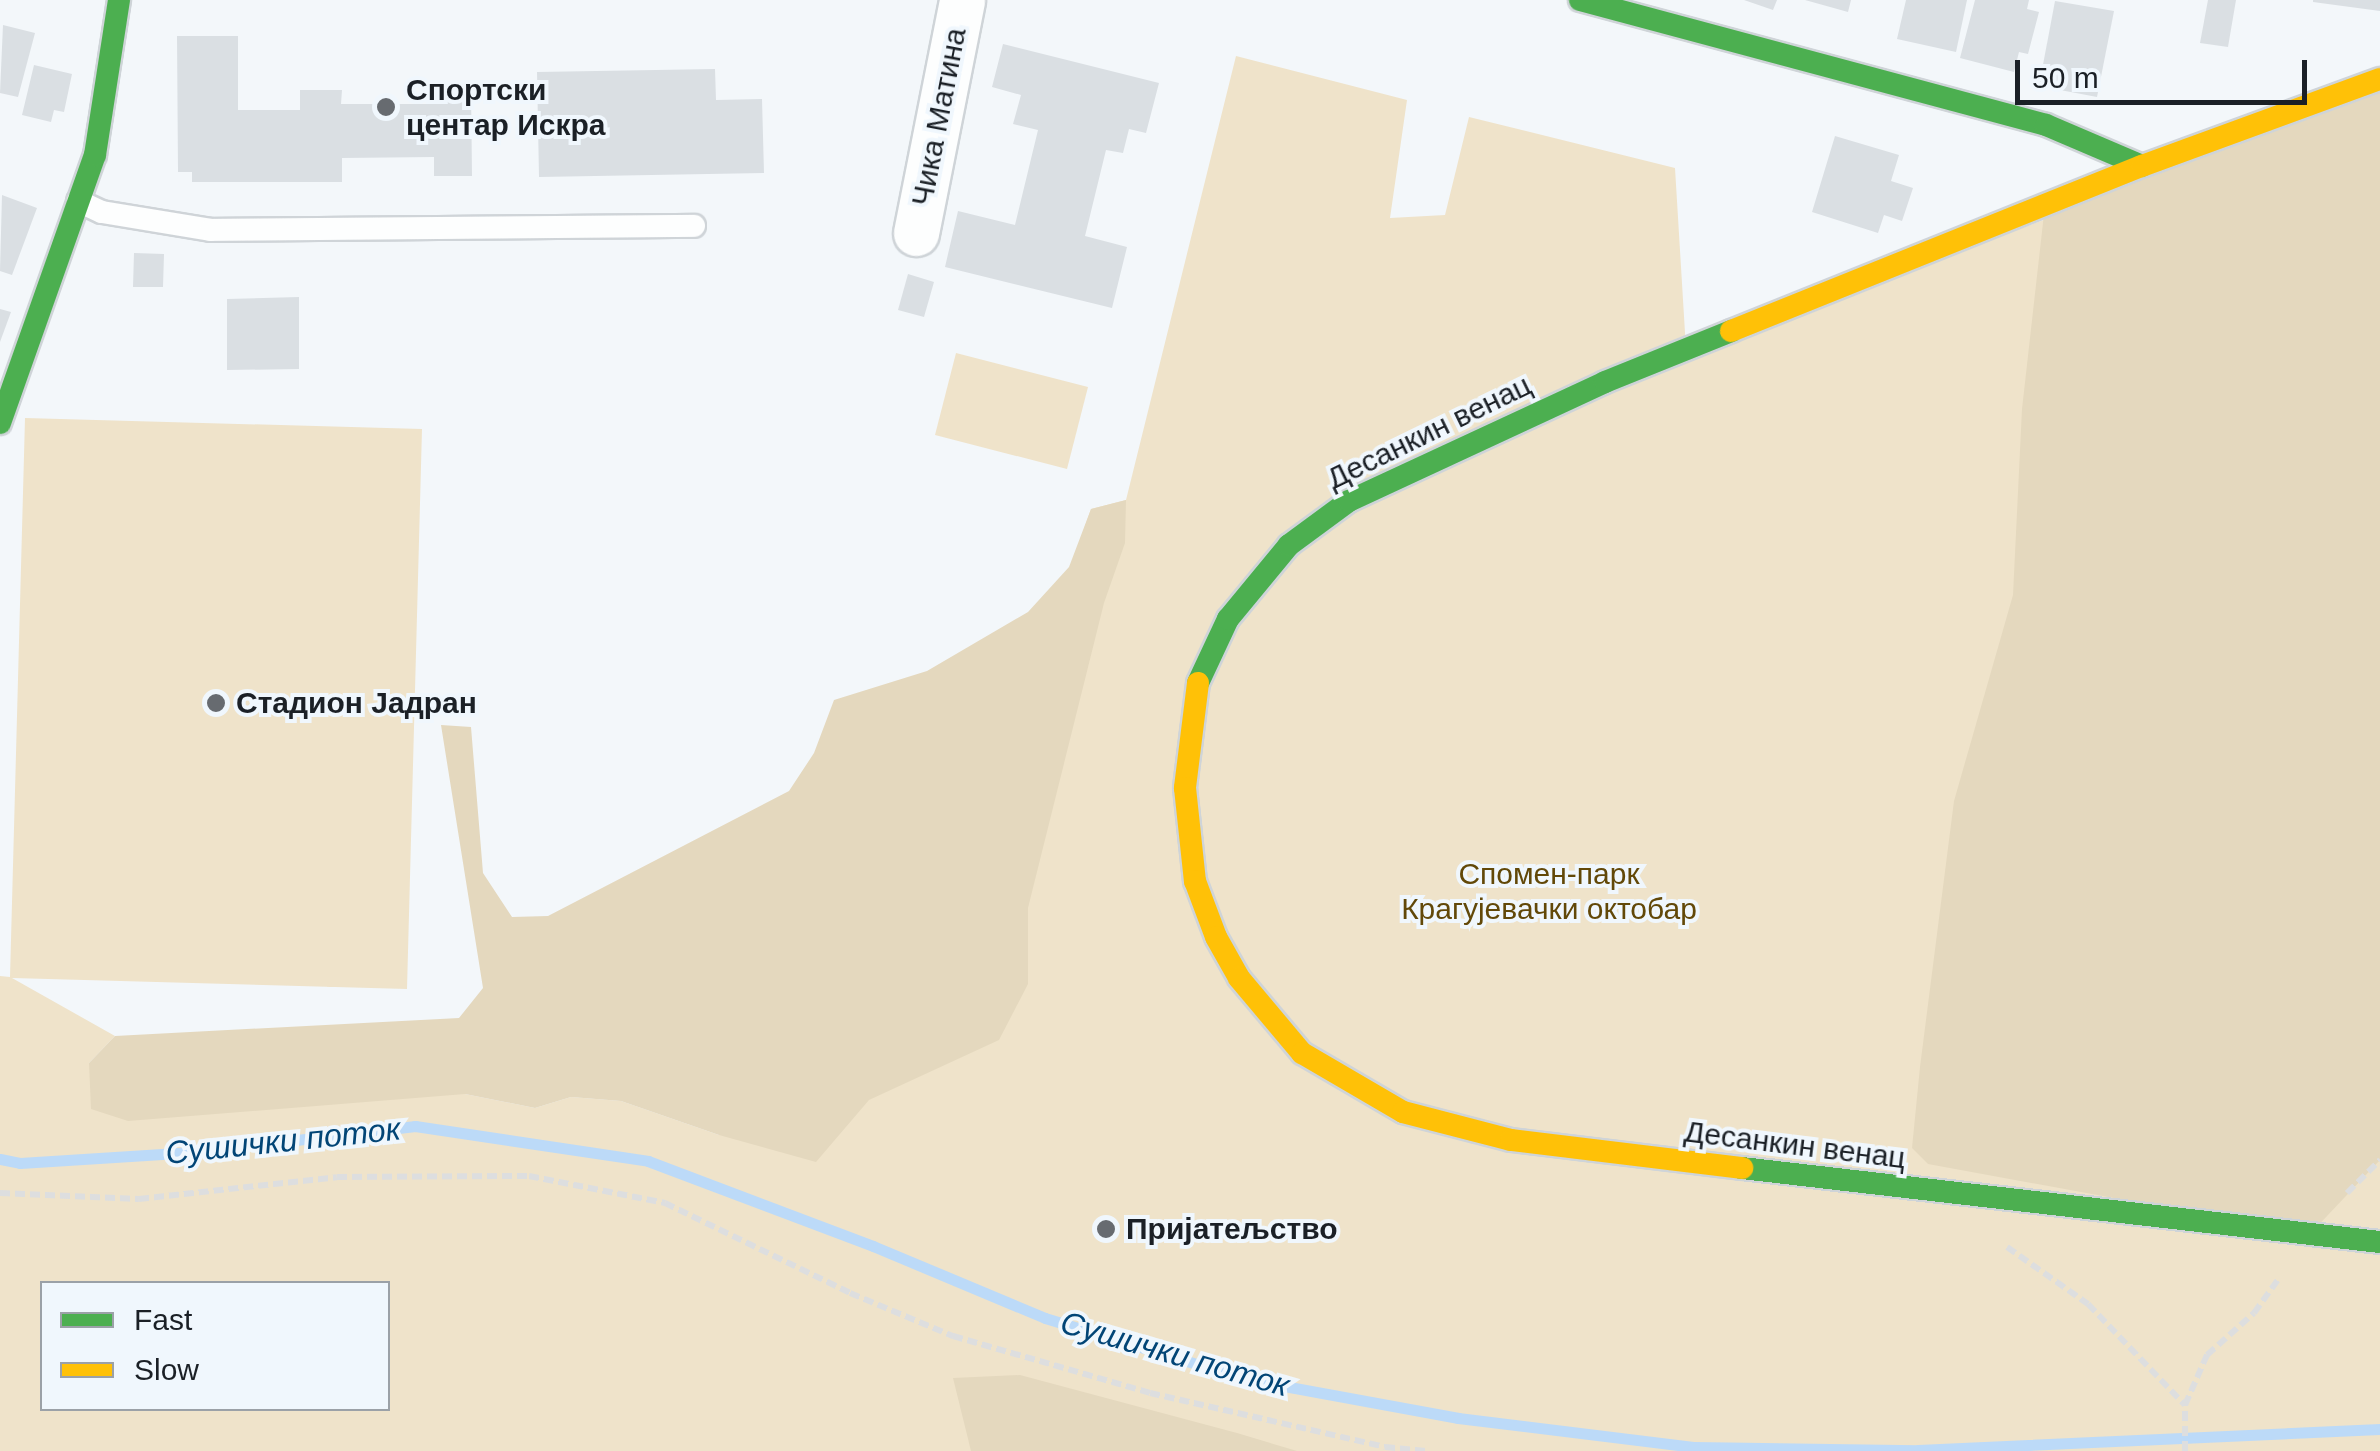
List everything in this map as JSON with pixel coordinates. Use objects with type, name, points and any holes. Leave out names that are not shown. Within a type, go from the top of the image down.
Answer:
[{"type":"street","points":[[0,423],[95,155],[119,0]]},
{"type":"street","name":"Чика Матина","points":[[916,233],[962,0]]},
{"type":"street","points":[[1580,0],[2046,126],[2142,166]]},
{"type":"street","name":"Десанкин венац","points":[[2380,79],[2142,166],[1605,382],[1448,452],[1314,523],[1246,594],[1228,619],[1198,684],[1185,788],[1190,860],[1216,937],[1268,1017],[1321,1068],[1403,1112],[1512,1140],[1559,1147],[2380,1242]]},
{"type":"lane","points":[[78,201],[120,216],[211,230],[694,226]]},
{"type":"path","points":[[0,1193],[139,1199],[337,1177],[529,1176],[665,1203],[850,1293],[953,1336],[1150,1393],[1385,1447],[1426,1451]]},
{"type":"path","points":[[2186,1451],[2185,1405],[2207,1354],[2254,1313],[2310,1234]]},
{"type":"path","points":[[1994,1238],[2088,1304],[2185,1405]]},
{"type":"green space","name":"Спомен-парк Крагујевачки октобар","points":[[1236,56],[1407,100],[1390,218],[1445,215],[1469,117],[1675,168],[1686,349],[2380,99],[2380,1451],[0,1451],[0,976],[10,977],[25,418],[422,429],[407,989],[12,978],[115,1036],[89,1063],[465,1094],[535,1108],[571,1097],[621,1101],[719,1135],[901,1043],[1091,509],[1126,500]]},
{"type":"green space","points":[[956,353],[1088,387],[1067,469],[935,435]]},
{"type":"shaded area","points":[[2380,79],[2380,1160],[2310,1234],[1928,1164],[1912,1148],[1920,1067],[1954,801],[2013,595],[2022,409],[2045,205]]},
{"type":"shaded area","points":[[1126,500],[1125,543],[1104,603],[1028,908],[1028,984],[999,1040],[869,1100],[816,1162],[719,1135],[621,1101],[571,1097],[535,1108],[465,1094],[128,1121],[91,1109],[89,1063],[115,1036],[459,1018],[483,988],[441,725],[471,727],[483,873],[512,917],[548,916],[789,791],[814,753],[834,700],[927,671],[1028,612],[1069,567],[1091,509]]},
{"type":"shaded area","points":[[1020,1375],[1297,1451],[971,1451],[953,1378]]},
{"type":"building","points":[[1744,0],[1777,0],[1773,10]]},
{"type":"building","points":[[1805,0],[1851,0],[1848,12]]},
{"type":"building","points":[[1906,0],[1967,0],[1956,52],[1897,39]]},
{"type":"building","points":[[1975,0],[2029,0],[2027,9],[2039,12],[2028,54],[2019,52],[2014,72],[1960,58]]},
{"type":"building","points":[[2208,0],[2236,0],[2228,47],[2200,43]]},
{"type":"building","points":[[2380,0],[2380,11],[2313,2]]},
{"type":"building","points":[[2055,1],[2114,11],[2097,97],[2039,86]]},
{"type":"building","points":[[3,25],[35,33],[18,97],[0,93]]},
{"type":"building","name":"Спортски центар Искра","points":[[177,36],[238,36],[238,110],[300,110],[300,90],[342,90],[341,104],[432,104],[432,89],[471,89],[472,176],[434,176],[434,157],[342,158],[342,182],[192,182],[192,172],[178,172]]},
{"type":"building","points":[[1003,44],[1159,83],[1146,133],[1129,129],[1123,153],[1106,150],[1085,236],[1127,247],[1112,308],[945,267],[958,211],[1015,225],[1038,130],[1013,124],[1021,95],[992,87]]},
{"type":"building","points":[[34,65],[72,74],[64,112],[54,110],[51,122],[22,115]]},
{"type":"building","points":[[715,69],[716,100],[762,99],[764,173],[539,177],[537,72]]},
{"type":"building","points":[[1835,136],[1899,155],[1891,181],[1913,188],[1902,221],[1884,215],[1878,233],[1812,212]]},
{"type":"building","points":[[2,195],[37,208],[12,275],[0,271]]},
{"type":"building","points":[[134,253],[164,254],[163,287],[133,287]]},
{"type":"building","points":[[908,274],[934,282],[924,317],[898,310]]},
{"type":"building","points":[[299,297],[299,369],[227,370],[227,299]]},
{"type":"building","points":[[0,309],[11,312],[0,342]]},
{"type":"waterway","name":"Сушички поток","points":[[0,1159],[20,1163],[194,1152],[415,1126],[648,1161],[873,1246],[1045,1318],[1246,1379],[1458,1418],[1693,1447],[1918,1450],[2380,1429]]},
{"type":"traffic: fast","points":[[0,423],[95,155],[119,0]]},
{"type":"traffic: fast","points":[[1580,0],[2046,125],[2142,166]]},
{"type":"traffic: fast","points":[[1198,683],[1228,619],[1289,545],[1349,501],[1605,382],[1731,331]]},
{"type":"traffic: fast","points":[[1742,1168],[2380,1242]]},
{"type":"traffic: slow","points":[[1731,331],[2142,166],[2380,79]]},
{"type":"traffic: slow","points":[[1198,683],[1185,788],[1195,881],[1216,937],[1239,978],[1302,1053],[1403,1112],[1511,1140],[1742,1168]]},
{"type":"place","name":"Спортски центар Искра","points":[[386,107]]},
{"type":"place","name":"Стадион Јадран","points":[[216,703]]},
{"type":"place","name":"Пријатељство","points":[[1106,1229]]}]
